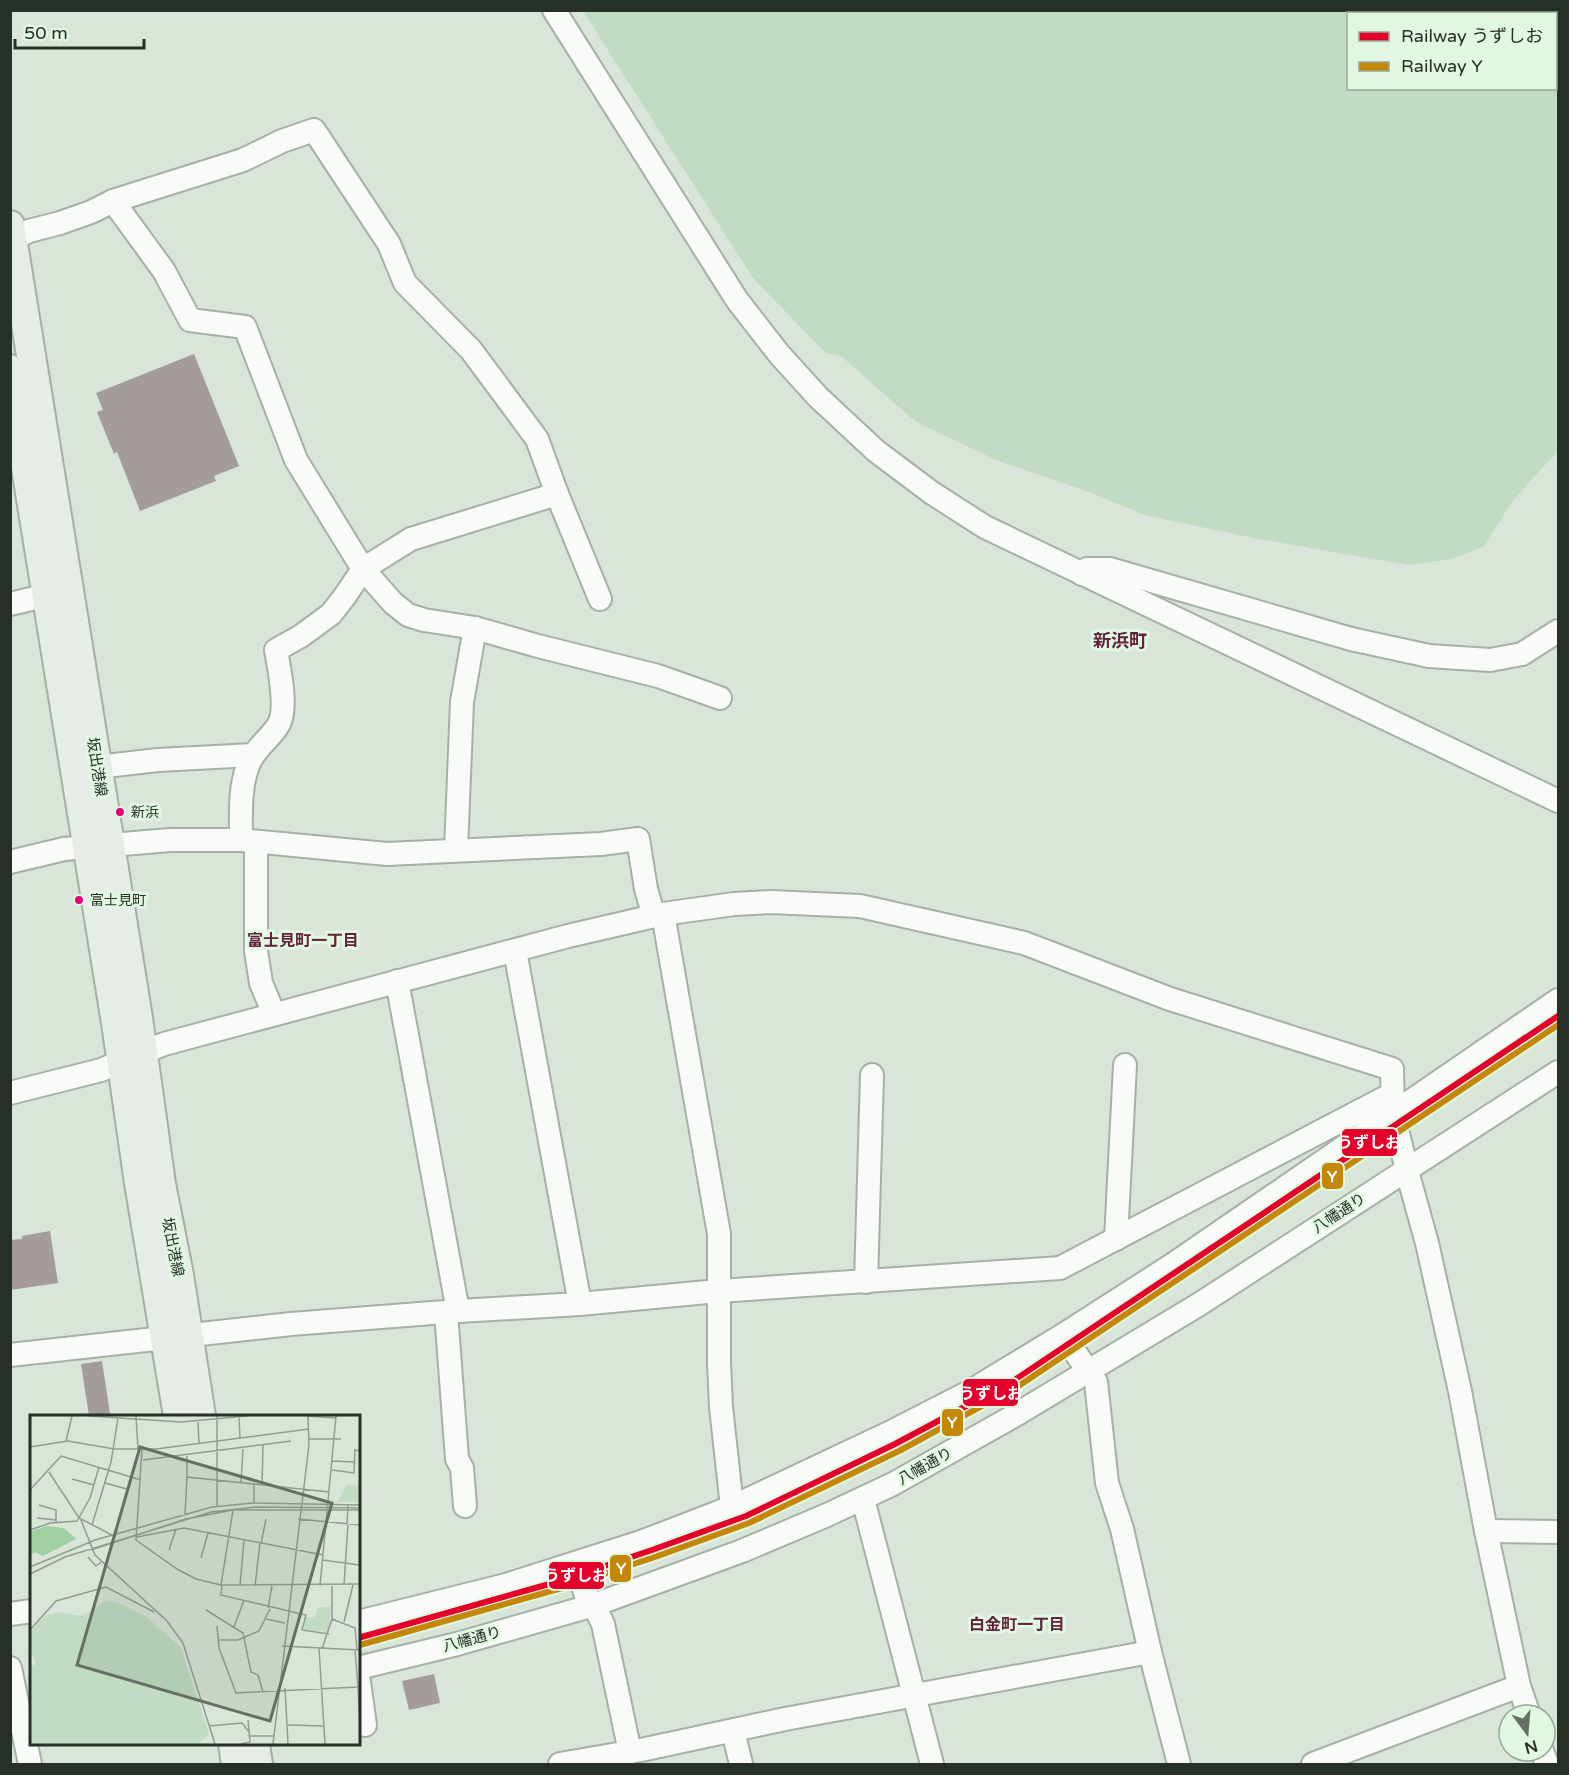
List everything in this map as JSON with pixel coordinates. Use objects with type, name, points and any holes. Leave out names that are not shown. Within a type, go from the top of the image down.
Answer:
[{"type":"main road","name":"坂出港線","points":[[11,234],[58,593],[99,846],[138,1018],[140,1054],[161,1184],[179,1275],[176,1336],[178,1415]]},
{"type":"main road","name":"坂出港線","points":[[10,369],[97,767],[99,846]]},
{"type":"main road","name":"坂出港線","points":[[176,1336],[201,1415]]},
{"type":"main road","points":[[233,1745],[236,1764]]},
{"type":"main road","points":[[255,1745],[258,1764]]},
{"type":"street","points":[[554,10],[737,300],[779,354],[818,397],[876,451],[932,493],[985,527],[1558,801]]},
{"type":"street","points":[[11,234],[70,220],[113,201],[243,160],[282,141],[314,130],[389,244],[405,283],[471,350],[537,439],[600,599]]},
{"type":"street","points":[[113,201],[164,271],[190,320],[245,327],[296,460],[363,569],[393,603],[408,615],[424,620],[475,628],[658,676],[720,698]]},
{"type":"street","points":[[274,1014],[261,983],[256,951],[248,841],[242,796],[248,765],[253,755],[280,724],[282,682],[276,650],[301,636],[331,614],[363,569],[411,539],[557,494]]},
{"type":"street","points":[[1082,574],[1087,569],[1110,569],[1351,639],[1429,656],[1490,660],[1522,654],[1558,631]]},
{"type":"street","points":[[10,604],[58,593]]},
{"type":"street","points":[[456,850],[462,702],[475,628]]},
{"type":"street","points":[[97,767],[158,760],[253,755]]},
{"type":"street","points":[[10,862],[64,849],[170,840],[248,841],[387,854],[601,844],[638,839],[646,889],[658,915],[717,1224],[721,1407],[732,1507]]},
{"type":"street","points":[[10,1093],[101,1070],[140,1054],[274,1014],[568,936],[658,915],[734,904],[771,902],[860,906],[1024,943],[1170,999],[1392,1069],[1393,1104],[1407,1170],[1435,1277],[1460,1391],[1486,1532],[1525,1703]]},
{"type":"street","points":[[515,951],[580,1304]]},
{"type":"street","points":[[397,981],[452,1312],[457,1459],[462,1468],[465,1506]]},
{"type":"street","points":[[360,1622],[506,1585],[641,1542],[732,1507],[889,1433],[969,1392],[1172,1265],[1393,1104],[1558,1000]]},
{"type":"street","points":[[1116,1239],[1125,1065]]},
{"type":"street","name":"八幡通り","points":[[360,1668],[457,1644],[594,1605],[742,1551],[863,1499],[903,1479],[1198,1305],[1558,1072]]},
{"type":"street","points":[[866,1282],[872,1075]]},
{"type":"street","points":[[10,1355],[291,1324],[580,1304],[718,1291],[1060,1268],[1393,1104]]},
{"type":"street","points":[[1063,1335],[1096,1382],[1107,1483],[1122,1529],[1179,1764]]},
{"type":"street","points":[[863,1499],[932,1764]]},
{"type":"street","points":[[1486,1532],[1558,1532]]},
{"type":"street","points":[[575,1564],[586,1595],[594,1605],[603,1624],[630,1752]]},
{"type":"street","points":[[10,1614],[30,1611]]},
{"type":"street","points":[[567,1764],[785,1719],[1150,1652]]},
{"type":"street","points":[[10,1668],[20,1705],[27,1752]]},
{"type":"street","points":[[1314,1764],[1520,1686]]},
{"type":"street","points":[[360,1689],[365,1725]]},
{"type":"street","points":[[733,1731],[741,1764]]},
{"type":"green space","points":[[583,11],[1558,11],[1558,451],[1514,499],[1483,547],[1451,559],[1409,565],[1258,539],[1144,515],[1092,493],[996,460],[916,422],[841,356],[826,353],[753,278]]},
{"type":"building","points":[[194,354],[239,466],[214,476],[216,481],[140,511],[117,452],[114,454],[97,412],[103,410],[96,393]]},
{"type":"building","points":[[50,1231],[58,1283],[10,1290],[10,1240]]},
{"type":"building","points":[[102,1361],[110,1414],[89,1415],[81,1364]]},
{"type":"building","points":[[434,1674],[440,1703],[409,1710],[402,1681]]},
{"type":"rail line","name":"うずしお","points":[[360,1637],[560,1581],[652,1550],[746,1516],[895,1444],[1013,1381],[1558,1016]]},
{"type":"rail line","name":"Y","points":[[360,1645],[562,1588],[655,1557],[749,1523],[899,1451],[1017,1387],[1558,1025]]},
{"type":"place","name":"新浜","points":[[120,812]]},
{"type":"place","name":"富士見町","points":[[79,900]]},
{"type":"district","name":"新浜町","points":[[1120,641]]},
{"type":"district","name":"富士見町一丁目","points":[[303,940]]},
{"type":"district","name":"白金町一丁目","points":[[1017,1624]]}]
